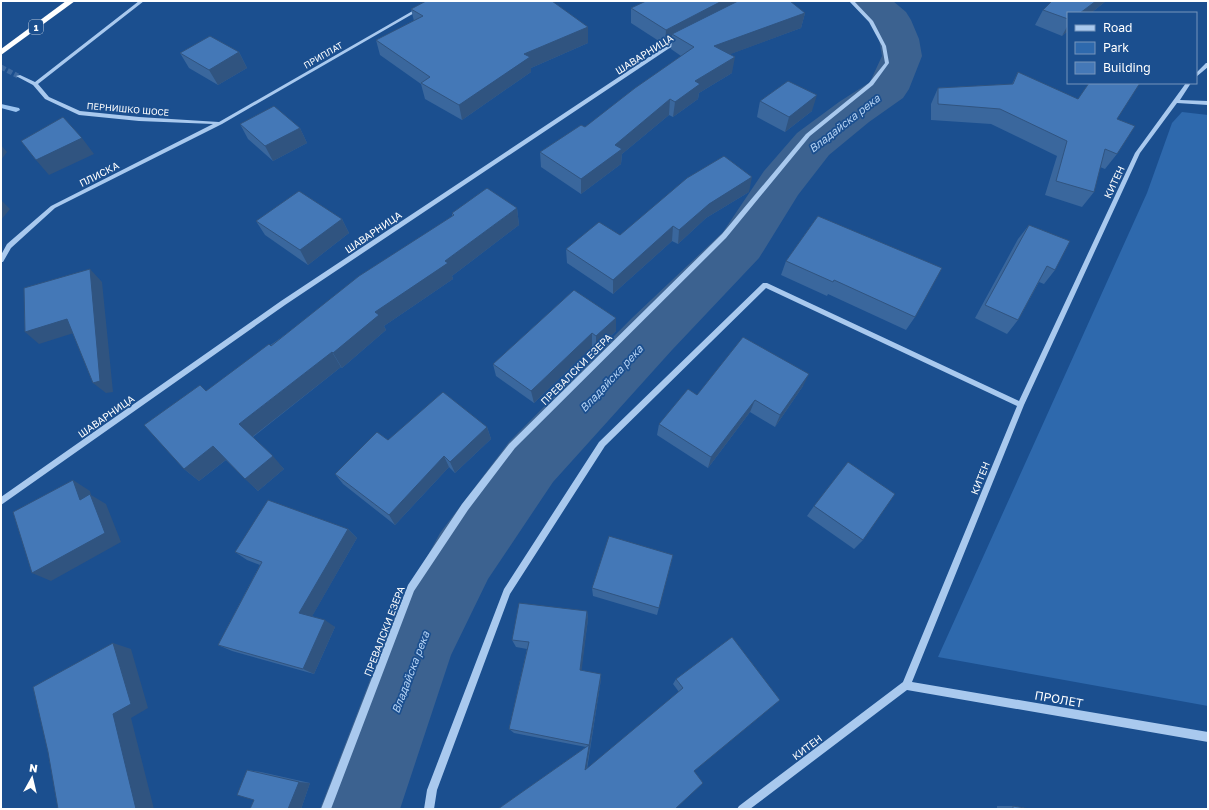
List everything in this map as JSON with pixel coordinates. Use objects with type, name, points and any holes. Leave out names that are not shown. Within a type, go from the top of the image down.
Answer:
[{"type":"highway","name":"1","points":[[1,53],[70,1]]},
{"type":"street","points":[[18,76],[35,84],[142,1]]},
{"type":"street","name":"ПРИПЛАТ","points":[[220,123],[433,1]]},
{"type":"street","name":"ПРЕВАЛСКИ ЕЗЕРА","points":[[326,809],[411,588],[465,507],[512,446],[724,236],[808,135],[871,84],[887,63],[884,46],[871,21],[851,1]]},
{"type":"street","name":"ШАВАРНИЦА","points":[[1,501],[283,303],[666,48],[687,38]]},
{"type":"street","points":[[1197,75],[1208,64]]},
{"type":"street","name":"ПЕРНИШКО ШОСЕ","points":[[35,84],[47,98],[79,113],[139,119],[220,123]]},
{"type":"street","name":"КИТЕН","points":[[742,809],[906,685],[1021,405],[1138,153],[1187,84]]},
{"type":"street","points":[[1176,100],[1208,103]]},
{"type":"street","name":"ПЛИСКА","points":[[1,260],[10,246],[53,207],[220,123]]},
{"type":"street","points":[[429,809],[432,790],[507,592],[511,585],[602,444],[765,285],[1021,405]]},
{"type":"street","name":"ПРОЛЕТ","points":[[906,685],[1208,737]]},
{"type":"green space","points":[[1182,112],[1208,115],[1208,706],[938,657],[1147,193],[1172,123]]},
{"type":"building","points":[[426,1],[552,1],[588,27],[524,54],[530,57],[459,105],[421,83],[430,77],[376,40],[423,16],[411,9]]},
{"type":"building","points":[[646,1],[722,1],[666,30],[631,8]]},
{"type":"building","points":[[738,1],[790,1],[805,13],[714,46],[735,57],[695,81],[700,84],[675,102],[670,99],[615,145],[622,149],[581,179],[540,152],[581,125],[585,127],[635,88],[694,47],[672,34]]},
{"type":"building","points":[[1052,1],[1096,1],[1081,12],[1067,12],[1067,19],[1043,10]]},
{"type":"building","points":[[210,36],[239,52],[209,70],[180,53]]},
{"type":"building","points":[[1018,72],[1078,99],[1088,84],[1139,84],[1117,119],[1135,126],[1117,154],[1105,149],[1094,192],[1056,181],[1067,141],[1000,109],[938,104],[938,88],[1013,84]]},
{"type":"building","points":[[788,81],[817,95],[789,117],[760,101]]},
{"type":"building","points":[[274,106],[300,128],[265,146],[240,124]]},
{"type":"building","points":[[63,117],[82,138],[36,160],[21,141]]},
{"type":"building","points":[[724,156],[752,177],[709,204],[679,230],[673,226],[613,280],[566,249],[599,222],[620,235],[687,178]]},
{"type":"building","points":[[487,188],[517,208],[445,261],[448,263],[375,312],[379,315],[333,353],[332,352],[239,424],[273,456],[245,479],[213,446],[184,469],[144,425],[200,385],[206,391],[269,344],[271,346],[359,276],[454,215],[452,213]]},
{"type":"building","points":[[299,191],[342,219],[300,250],[256,221]]},
{"type":"building","points":[[818,216],[942,268],[915,317],[834,280],[833,282],[786,261]]},
{"type":"building","points":[[1029,225],[1070,241],[1055,270],[1047,266],[1018,320],[985,305]]},
{"type":"building","points":[[90,269],[100,381],[93,383],[67,319],[25,332],[24,288]]},
{"type":"building","points":[[574,290],[616,318],[596,336],[592,333],[531,391],[493,364]]},
{"type":"building","points":[[743,337],[809,374],[780,415],[755,400],[711,457],[659,424],[688,389],[697,395]]},
{"type":"building","points":[[443,392],[487,427],[450,462],[444,456],[389,515],[335,474],[377,432],[388,440]]},
{"type":"building","points":[[848,462],[895,494],[863,540],[814,506]]},
{"type":"building","points":[[73,480],[80,500],[90,494],[105,533],[32,573],[13,512]]},
{"type":"building","points":[[268,500],[348,529],[299,613],[325,620],[303,669],[218,645],[262,562],[235,552]]},
{"type":"building","points":[[609,536],[673,555],[659,608],[592,588]]},
{"type":"building","points":[[519,603],[587,611],[580,670],[601,674],[585,770],[683,688],[676,679],[732,637],[780,700],[694,771],[703,783],[675,809],[498,809],[589,745],[509,729],[529,642],[512,640]]},
{"type":"building","points":[[113,643],[131,704],[113,714],[136,809],[58,809],[48,752],[33,687]]},
{"type":"building","points":[[247,770],[299,782],[288,809],[250,809],[254,800],[237,795]]},
{"type":"building","points":[[1013,806],[1030,809],[1013,809]]},
{"type":"waterway","name":"Владайска река","points":[[360,809],[419,643],[464,556],[531,462],[652,334],[741,245],[781,183],[813,144],[854,112],[888,89],[902,56],[899,39],[892,20],[870,1]]},
{"type":"waterway","points":[[1,106],[16,110]]},
{"type":"tunnel","points":[[1,67],[18,76]]}]
